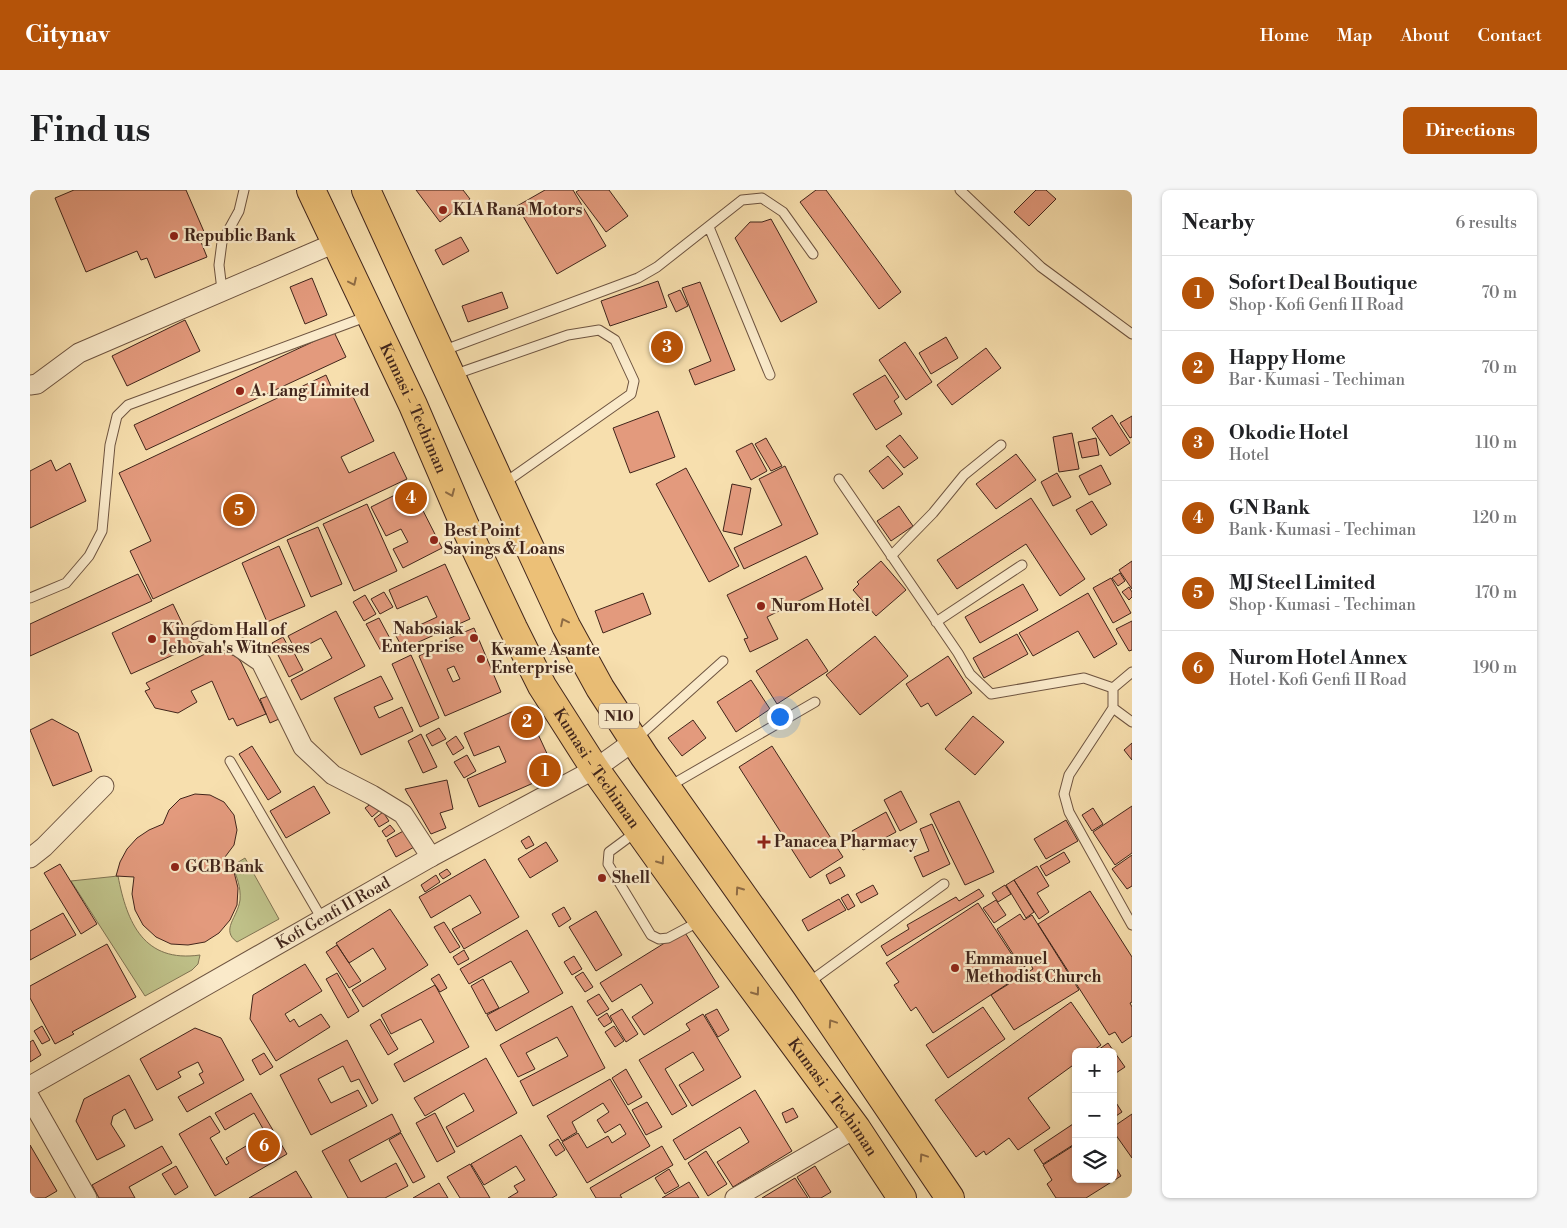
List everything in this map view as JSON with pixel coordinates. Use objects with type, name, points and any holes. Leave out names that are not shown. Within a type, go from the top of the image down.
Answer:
[{"type":"highway","name":"Kumasi - Techiman","points":[[311,190],[412,405],[465,526],[542,686],[595,769],[702,919],[856,1128],[902,1198]]},
{"type":"highway","name":"N10","points":[[366,190],[500,486],[566,626],[600,688],[667,788],[806,985],[950,1198]]},
{"type":"street","points":[[30,385],[37,384],[78,353],[335,243]]},
{"type":"street","points":[[200,631],[233,643],[262,662],[303,747],[333,775],[372,795],[403,814],[431,857]]},
{"type":"street","name":"Kofi Genfi II Road","points":[[30,1086],[431,857],[595,769],[634,740]]},
{"type":"street","points":[[30,858],[44,848],[104,786]]},
{"type":"street","points":[[30,1098],[87,1198]]},
{"type":"street","points":[[735,1198],[856,1128]]},
{"type":"lane","points":[[222,290],[219,265],[222,242],[239,211],[244,190]]},
{"type":"lane","points":[[960,190],[1041,267],[1132,334]]},
{"type":"lane","points":[[439,352],[638,278],[657,266],[742,200],[762,198],[783,212],[813,254]]},
{"type":"lane","points":[[709,226],[770,375]]},
{"type":"lane","points":[[30,598],[66,583],[89,556],[102,531],[110,445],[117,416],[128,405],[370,316]]},
{"type":"lane","points":[[451,376],[568,335],[599,330],[616,340],[634,381],[631,394],[500,486]]},
{"type":"lane","points":[[892,556],[933,513],[964,475],[1001,444]]},
{"type":"lane","points":[[839,479],[970,674],[991,694],[1084,678],[1113,688]]},
{"type":"lane","points":[[936,622],[1022,565]]},
{"type":"lane","points":[[634,740],[723,661]]},
{"type":"lane","points":[[1132,672],[1113,688],[1113,708],[1069,775],[1064,794],[1069,812],[1132,925]]},
{"type":"lane","points":[[667,788],[815,702]]},
{"type":"lane","points":[[1113,708],[1132,722]]},
{"type":"lane","points":[[230,761],[322,919]]},
{"type":"lane","points":[[638,830],[609,852],[608,864],[651,935],[659,939],[668,938],[702,919]]},
{"type":"lane","points":[[806,985],[944,884]]},
{"type":"green space","points":[[245,858],[279,919],[237,942],[230,933],[231,923],[240,900],[238,882],[232,866]]},
{"type":"green space","points":[[118,876],[127,909],[133,924],[141,936],[152,946],[165,953],[181,956],[200,955],[198,964],[192,970],[145,996],[71,881]]},
{"type":"building","points":[[74,190],[186,190],[205,234],[199,237],[207,257],[155,278],[147,258],[141,260],[137,251],[86,272],[55,198]]},
{"type":"building","name":"KIA Rana Motors","points":[[416,190],[463,190],[470,199],[440,222]]},
{"type":"building","points":[[545,190],[573,190],[606,246],[557,274],[517,206]]},
{"type":"building","points":[[579,190],[609,190],[628,216],[606,232],[576,192]]},
{"type":"building","points":[[816,190],[826,190],[901,292],[879,309],[800,202]]},
{"type":"building","points":[[1036,190],[1046,190],[1056,199],[1029,226],[1014,212]]},
{"type":"building","points":[[771,219],[817,302],[781,322],[735,238],[750,222],[762,222]]},
{"type":"building","points":[[461,237],[469,251],[443,265],[435,250]]},
{"type":"building","points":[[312,278],[327,315],[305,324],[290,287]]},
{"type":"building","points":[[658,281],[667,307],[610,326],[601,301]]},
{"type":"building","points":[[700,282],[735,370],[695,385],[689,370],[711,361],[682,288]]},
{"type":"building","points":[[680,290],[688,306],[676,312],[668,295]]},
{"type":"building","points":[[502,292],[508,308],[468,322],[462,306]]},
{"type":"building","points":[[185,320],[200,351],[127,386],[112,356]]},
{"type":"building","name":"A. Lang Limited","points":[[334,332],[346,357],[146,450],[134,425]]},
{"type":"building","points":[[946,337],[958,358],[931,374],[919,353]]},
{"type":"building","points":[[905,342],[932,382],[906,400],[879,360]]},
{"type":"building","points":[[986,348],[1001,368],[952,405],[937,385]]},
{"type":"building","points":[[326,375],[334,393],[348,386],[374,441],[341,457],[349,473],[394,452],[407,479],[153,599],[130,551],[151,541],[119,473]]},
{"type":"building","points":[[885,375],[899,397],[894,401],[902,414],[876,430],[853,394]]},
{"type":"building","points":[[658,411],[675,457],[630,473],[613,428]]},
{"type":"building","points":[[1112,415],[1130,443],[1110,456],[1092,428]]},
{"type":"building","points":[[1132,416],[1132,437],[1130,438],[1120,423]]},
{"type":"building","points":[[1072,433],[1079,469],[1059,472],[1053,437]]},
{"type":"building","points":[[900,435],[918,458],[904,468],[886,446]]},
{"type":"building","points":[[766,438],[782,466],[771,471],[755,444]]},
{"type":"building","points":[[1096,438],[1099,455],[1082,458],[1078,442]]},
{"type":"building","points":[[752,443],[767,471],[751,480],[736,451]]},
{"type":"building","points":[[1016,454],[1036,480],[996,509],[976,484]]},
{"type":"building","points":[[888,456],[903,474],[883,489],[869,471]]},
{"type":"building","points":[[51,460],[56,471],[70,463],[86,501],[30,528],[30,471]]},
{"type":"building","points":[[1101,465],[1111,484],[1089,495],[1079,476]]},
{"type":"building","points":[[785,466],[818,534],[744,569],[734,548],[782,525],[759,479]]},
{"type":"building","points":[[686,468],[739,566],[709,582],[656,484]]},
{"type":"building","points":[[1057,473],[1071,497],[1053,506],[1041,482]]},
{"type":"building","points":[[732,484],[751,488],[742,535],[723,531]]},
{"type":"building","points":[[411,487],[442,548],[403,568],[393,549],[408,542],[401,529],[386,536],[371,507]]},
{"type":"building","points":[[1031,498],[1085,579],[1060,596],[1026,544],[957,589],[937,560]]},
{"type":"building","points":[[1092,501],[1107,525],[1091,535],[1076,510]]},
{"type":"building","points":[[367,504],[397,571],[354,591],[323,524]]},
{"type":"building","points":[[899,506],[913,526],[891,541],[877,521]]},
{"type":"building","points":[[318,527],[342,584],[311,597],[287,540]]},
{"type":"building","points":[[279,546],[305,606],[267,622],[242,563]]},
{"type":"building","name":"Nurom Hotel","points":[[806,556],[823,589],[767,617],[778,639],[750,652],[744,639],[748,638],[727,595]]},
{"type":"building","points":[[881,561],[906,590],[876,616],[853,590],[859,584],[857,582]]},
{"type":"building","points":[[1132,561],[1132,589],[1119,570]]},
{"type":"building","points":[[445,564],[470,619],[403,649],[396,636],[437,617],[427,596],[397,609],[389,590]]},
{"type":"building","points":[[1120,573],[1125,581],[1118,586],[1112,578]]},
{"type":"building","points":[[138,574],[152,601],[30,656],[30,624]]},
{"type":"building","points":[[1111,578],[1131,613],[1113,623],[1093,588]]},
{"type":"building","points":[[1023,584],[1038,610],[980,643],[965,617]]},
{"type":"building","points":[[1129,587],[1132,597],[1129,600],[1122,592]]},
{"type":"building","points":[[384,592],[393,607],[380,614],[371,599]]},
{"type":"building","points":[[643,593],[651,614],[603,633],[595,611]]},
{"type":"building","points":[[1088,593],[1117,644],[1094,658],[1078,631],[1033,656],[1019,633]]},
{"type":"building","points":[[365,595],[376,614],[364,621],[353,602]]},
{"type":"building","name":"Kingdom Hall of Jehovah's Witnesses","points":[[173,604],[193,646],[131,674],[112,633]]},
{"type":"building","points":[[336,611],[365,666],[301,700],[291,680],[332,658],[321,638],[296,651],[288,636]]},
{"type":"building","points":[[379,618],[393,644],[381,651],[366,624]]},
{"type":"building","points":[[1132,621],[1132,650],[1129,651],[1116,629]]},
{"type":"building","points":[[474,628],[501,692],[445,716],[419,656],[433,649],[431,646]],"holes":[[[454,666],[460,679],[453,682],[447,669]]]},
{"type":"building","points":[[1017,634],[1028,654],[984,678],[973,658]]},
{"type":"building","points":[[875,636],[908,676],[860,715],[826,675]]},
{"type":"building","points":[[283,637],[288,646],[290,645],[303,670],[289,677],[272,643]]},
{"type":"building","points":[[807,639],[828,671],[777,704],[756,671]]},
{"type":"building","points":[[216,652],[237,657],[266,714],[237,726],[233,718],[229,720],[212,681],[191,691],[197,702],[178,713],[155,708],[145,691],[150,689],[146,683],[207,653]]},
{"type":"building","points":[[411,655],[439,718],[420,727],[392,664]]},
{"type":"building","points":[[948,656],[972,693],[936,716],[928,703],[921,707],[906,684]]},
{"type":"building","points":[[381,676],[393,699],[374,707],[379,718],[402,707],[413,731],[361,755],[334,698]]},
{"type":"building","points":[[751,680],[770,709],[736,732],[717,702]]},
{"type":"building","points":[[268,696],[279,719],[270,723],[260,699]]},
{"type":"building","points":[[525,706],[556,773],[479,807],[467,779],[506,762],[499,746],[474,756],[464,733]]},
{"type":"building","points":[[973,716],[1004,742],[975,775],[945,749]]},
{"type":"building","points":[[52,719],[78,733],[92,771],[53,786],[30,730]]},
{"type":"building","points":[[693,720],[706,738],[682,756],[668,738]]},
{"type":"building","points":[[439,728],[446,739],[432,746],[426,735]]},
{"type":"building","points":[[421,734],[437,767],[423,773],[408,741]]},
{"type":"building","points":[[456,736],[464,748],[453,755],[446,743]]},
{"type":"building","points":[[1132,743],[1132,760],[1124,750]]},
{"type":"building","points":[[252,746],[281,792],[268,800],[239,754]]},
{"type":"building","points":[[772,746],[843,857],[810,878],[739,767]]},
{"type":"building","points":[[467,755],[476,771],[464,778],[454,762]]},
{"type":"building","points":[[447,780],[453,809],[440,813],[446,828],[431,834],[405,789]]},
{"type":"building","points":[[314,786],[330,813],[286,838],[270,811]]},
{"type":"building","points":[[901,791],[917,822],[900,831],[884,800]]},
{"type":"building","name":"GCB Bank","points":[[195,794],[210,795],[224,802],[234,815],[237,830],[234,845],[225,857],[234,872],[238,888],[237,905],[230,920],[219,933],[205,942],[188,945],[171,944],[156,937],[143,925],[135,910],[132,894],[134,877],[116,876],[120,862],[127,849],[137,838],[163,824],[169,810],[180,799]]},
{"type":"building","points":[[375,801],[381,809],[372,817],[365,808]]},
{"type":"building","points":[[959,801],[994,872],[965,885],[930,814]]},
{"type":"building","points":[[1132,806],[1132,853],[1115,865],[1093,832]]},
{"type":"building","points":[[1093,808],[1103,824],[1092,831],[1082,815]]},
{"type":"building","points":[[383,812],[389,821],[379,827],[374,819]]},
{"type":"building","points":[[886,812],[896,832],[863,850],[852,831]]},
{"type":"building","points":[[1066,820],[1078,841],[1046,859],[1034,839]]},
{"type":"building","points":[[932,824],[950,864],[923,877],[914,857],[929,851],[920,829]]},
{"type":"building","points":[[390,825],[395,831],[386,837],[382,831]]},
{"type":"building","points":[[407,829],[416,846],[396,857],[387,840]]},
{"type":"building","points":[[529,836],[534,845],[526,849],[521,841]]},
{"type":"building","points":[[546,842],[558,861],[530,878],[518,859]]},
{"type":"building","points":[[1064,852],[1070,862],[1046,876],[1040,866]]},
{"type":"building","points":[[1132,855],[1132,886],[1127,889],[1112,869]]},
{"type":"building","points":[[485,859],[519,917],[464,949],[452,929],[481,913],[470,895],[431,918],[419,897]]},
{"type":"building","points":[[60,864],[97,924],[81,934],[44,873]]},
{"type":"building","points":[[1037,866],[1049,886],[1037,893],[1049,912],[1039,919],[1014,880]]},
{"type":"building","points":[[840,867],[845,876],[830,884],[826,875]]},
{"type":"building","points":[[447,869],[451,874],[443,879],[439,874]]},
{"type":"building","points":[[436,875],[440,882],[425,892],[421,885]]},
{"type":"building","points":[[1014,880],[1034,912],[1026,918],[1006,885]]},
{"type":"building","points":[[873,885],[878,894],[861,903],[856,894]]},
{"type":"building","points":[[1005,885],[1011,894],[998,902],[992,893]]},
{"type":"building","points":[[979,889],[984,896],[887,956],[881,946],[909,929],[907,925],[956,897],[959,901]]},
{"type":"building","points":[[1090,891],[1132,957],[1132,1002],[1130,1003],[1132,1007],[1132,1036],[1122,1043],[1115,1032],[1109,1035],[1038,924]]},
{"type":"building","points":[[848,894],[855,906],[848,910],[841,898]]},
{"type":"building","points":[[839,899],[846,910],[808,931],[802,920]]},
{"type":"building","points":[[996,900],[1006,915],[994,923],[983,908]]},
{"type":"building","name":"Emmanuel Methodist Church","points":[[978,903],[1024,973],[933,1033],[916,1007],[911,1011],[894,985],[899,982],[886,963]]},
{"type":"building","points":[[564,907],[571,919],[559,927],[552,914]]},
{"type":"building","points":[[390,909],[428,965],[363,1007],[352,990],[386,969],[373,948],[349,963],[336,943]]},
{"type":"building","points":[[596,911],[622,955],[596,971],[569,927]]},
{"type":"building","points":[[63,913],[76,935],[30,960],[30,931]]},
{"type":"building","points":[[1020,914],[1024,920],[1032,915],[1079,990],[1014,1030],[991,995],[1033,969],[1030,963],[1022,968],[997,929]]},
{"type":"building","points":[[444,922],[460,947],[450,953],[434,927]]},
{"type":"building","points":[[527,930],[563,993],[496,1031],[487,1015],[529,992],[511,961],[469,984],[460,969]]},
{"type":"building","points":[[684,931],[719,987],[644,1035],[632,1017],[653,1003],[641,984],[612,1002],[600,983]]},
{"type":"building","points":[[107,944],[136,997],[72,1032],[74,1034],[55,1044],[30,998],[30,986]]},
{"type":"building","points":[[337,945],[361,981],[349,988],[326,952]]},
{"type":"building","points":[[464,950],[469,959],[458,965],[453,957]]},
{"type":"building","points":[[574,956],[582,969],[572,975],[564,962]]},
{"type":"building","points":[[305,964],[322,991],[285,1014],[290,1022],[294,1019],[299,1027],[321,1014],[330,1027],[276,1061],[250,1019],[253,995]]},
{"type":"building","points":[[583,972],[593,987],[585,992],[575,977]]},
{"type":"building","points":[[337,973],[359,1011],[348,1018],[326,979]]},
{"type":"building","points":[[439,974],[447,988],[440,992],[431,979]]},
{"type":"building","points":[[483,979],[499,1008],[486,1014],[471,986]]},
{"type":"building","points":[[435,985],[469,1047],[404,1082],[394,1064],[434,1042],[421,1019],[391,1034],[381,1015]]},
{"type":"building","points":[[599,994],[609,1009],[597,1016],[587,1001]]},
{"type":"building","points":[[1071,1002],[1101,1045],[1097,1048],[1072,1048],[1072,1066],[1028,1098],[1050,1128],[1018,1150],[1009,1138],[986,1155],[984,1151],[976,1157],[935,1100]]},
{"type":"building","points":[[572,1006],[605,1068],[533,1106],[520,1081],[568,1056],[557,1037],[526,1053],[535,1069],[518,1077],[500,1045]]},
{"type":"building","points":[[983,1007],[1005,1039],[948,1078],[926,1045]]},
{"type":"building","points":[[622,1009],[638,1034],[626,1042],[610,1016]]},
{"type":"building","points":[[717,1009],[729,1030],[718,1037],[705,1015]]},
{"type":"building","points":[[607,1013],[612,1022],[604,1027],[598,1019]]},
{"type":"building","points":[[703,1014],[741,1077],[692,1106],[679,1085],[704,1070],[693,1052],[665,1069],[687,1106],[672,1115],[639,1060],[690,1030],[686,1024]]},
{"type":"building","points":[[380,1019],[398,1049],[388,1055],[370,1025]]},
{"type":"building","points":[[42,1026],[50,1040],[42,1044],[34,1031]]},
{"type":"building","points":[[614,1026],[624,1041],[615,1047],[605,1032]]},
{"type":"building","points":[[195,1028],[221,1038],[244,1080],[187,1112],[178,1097],[204,1083],[199,1074],[203,1072],[198,1062],[178,1072],[181,1077],[157,1090],[140,1059]]},
{"type":"building","points":[[33,1040],[41,1055],[30,1062],[30,1042]]},
{"type":"building","points":[[347,1040],[378,1100],[372,1104],[359,1079],[351,1082],[343,1066],[318,1079],[331,1103],[358,1090],[367,1106],[311,1135],[280,1075]]},
{"type":"building","points":[[1108,1043],[1112,1048],[1101,1048]]},
{"type":"building","points":[[264,1053],[273,1067],[260,1075],[252,1060]]},
{"type":"building","points":[[1117,1056],[1125,1067],[1117,1072]]},
{"type":"building","points":[[486,1058],[517,1113],[457,1147],[446,1127],[474,1111],[464,1093],[425,1116],[414,1098]]},
{"type":"building","points":[[626,1069],[642,1097],[628,1105],[612,1078]]},
{"type":"building","points":[[129,1075],[153,1120],[135,1129],[125,1109],[113,1116],[111,1124],[125,1146],[97,1160],[76,1121],[84,1099]]},
{"type":"building","points":[[610,1079],[650,1146],[587,1183],[562,1142],[578,1133],[587,1148],[608,1136],[612,1143],[626,1134],[620,1124],[605,1133],[597,1120],[609,1112],[603,1103],[572,1122],[577,1132],[562,1141],[547,1116]]},
{"type":"building","points":[[755,1090],[792,1151],[733,1187],[717,1162],[749,1142],[740,1127],[685,1160],[673,1140]]},
{"type":"building","points":[[251,1093],[287,1154],[215,1196],[179,1134],[210,1116],[220,1132],[210,1138],[226,1165],[229,1163],[226,1158],[266,1134],[254,1113],[225,1130],[215,1113]]},
{"type":"building","points":[[647,1102],[662,1127],[646,1135],[632,1110]]},
{"type":"building","points":[[1117,1104],[1122,1112],[1117,1115]]},
{"type":"building","points":[[793,1108],[798,1117],[786,1123],[782,1113]]},
{"type":"building","points":[[435,1113],[455,1152],[437,1162],[416,1123]]},
{"type":"building","points":[[392,1114],[401,1132],[349,1160],[361,1182],[396,1163],[408,1186],[385,1198],[348,1198],[322,1151]]},
{"type":"building","points":[[1132,1114],[1132,1158],[1117,1137],[1117,1124]]},
{"type":"building","points":[[1072,1125],[1072,1146],[1043,1164],[1034,1150]]},
{"type":"building","points":[[401,1133],[425,1177],[413,1183],[389,1140]]},
{"type":"building","points":[[521,1135],[557,1195],[552,1198],[508,1198],[518,1192],[514,1186],[525,1180],[516,1166],[484,1185],[471,1164]]},
{"type":"building","points":[[558,1139],[565,1150],[556,1156],[549,1145]]},
{"type":"building","points":[[30,1145],[57,1191],[45,1198],[30,1198]]},
{"type":"building","points":[[162,1146],[172,1163],[129,1187],[135,1198],[99,1198],[92,1185]]},
{"type":"building","points":[[662,1146],[673,1165],[620,1195],[622,1198],[596,1198],[590,1188]]},
{"type":"building","points":[[1072,1147],[1072,1183],[1110,1183],[1086,1198],[1056,1198],[1047,1184],[1052,1180],[1043,1165]]},
{"type":"building","points":[[706,1151],[727,1184],[708,1196],[688,1163]]},
{"type":"building","points":[[470,1164],[490,1198],[460,1198],[447,1177]]},
{"type":"building","points":[[176,1166],[188,1187],[175,1195],[162,1174]]},
{"type":"building","points":[[815,1166],[831,1192],[821,1198],[810,1198],[797,1177]]},
{"type":"building","points":[[669,1169],[679,1186],[665,1194],[655,1178]]},
{"type":"building","points":[[1117,1170],[1121,1176],[1117,1179]]},
{"type":"building","points":[[296,1171],[312,1198],[249,1198]]},
{"type":"building","points":[[795,1178],[808,1198],[762,1198]]},
{"type":"building","points":[[689,1182],[699,1198],[662,1198]]},
{"type":"building","points":[[439,1183],[448,1198],[413,1198]]},
{"type":"place","name":"KIA Rana Motors","points":[[443,210]]},
{"type":"place","name":"Republic Bank","points":[[174,236]]},
{"type":"place","name":"Okodie Hotel","points":[[667,347]]},
{"type":"place","name":"A. Lang Limited","points":[[240,391]]},
{"type":"place","name":"GN Bank","points":[[411,498]]},
{"type":"place","name":"MJ Steel Limited","points":[[239,510]]},
{"type":"place","name":"Best Point Savings & Loans","points":[[434,540]]},
{"type":"place","name":"Nurom Hotel","points":[[761,606]]},
{"type":"place","name":"Nabosiak Enterprise","points":[[474,638]]},
{"type":"place","name":"Kingdom Hall of Jehovah's Witnesses","points":[[152,639]]},
{"type":"place","name":"Kwame Asante Enterprise","points":[[481,659]]},
{"type":"place","name":"Happy Home","points":[[527,722]]},
{"type":"place","name":"Sofort Deal Boutique","points":[[545,771]]},
{"type":"place","name":"Panacea Pharmacy","points":[[764,842]]},
{"type":"place","name":"GCB Bank","points":[[175,867]]},
{"type":"place","name":"Shell","points":[[602,878]]},
{"type":"place","name":"Emmanuel Methodist Church","points":[[955,968]]},
{"type":"place","name":"Nurom Hotel Annex","points":[[264,1146]]}]
